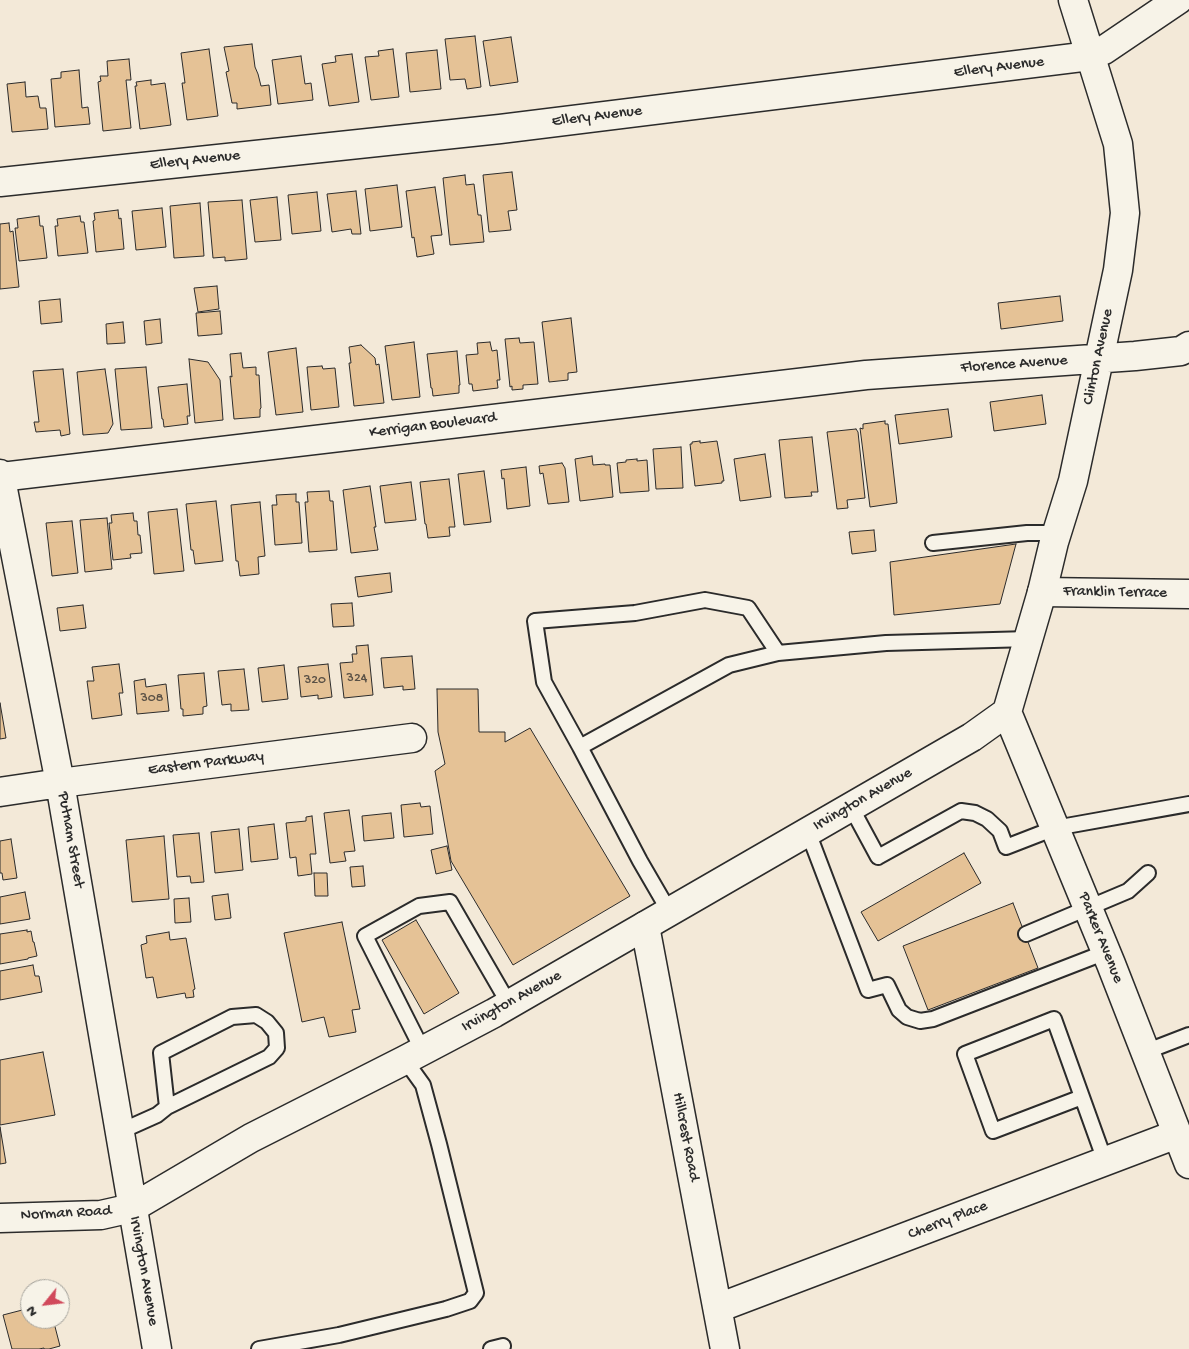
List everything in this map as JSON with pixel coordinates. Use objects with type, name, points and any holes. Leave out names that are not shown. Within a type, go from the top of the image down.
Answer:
[{"type":"street","name":"Clinton Avenue","points":[[1007,712],[1073,481],[1118,270],[1125,213],[1118,144],[1073,0]]},
{"type":"street","name":"Ellery Avenue","points":[[0,182],[510,128],[1090,56],[1104,50],[1178,0]]},
{"type":"street","name":"Florence Avenue","points":[[866,375],[1098,359],[1181,351],[1189,346]]},
{"type":"street","name":"Kerrigan Boulevard","points":[[0,476],[866,375]]},
{"type":"street","name":"Putnam Street","points":[[0,476],[60,782],[132,1208]]},
{"type":"street","name":"Franklin Terrace","points":[[1042,592],[1189,594]]},
{"type":"street","name":"Irvington Avenue","points":[[157,1349],[132,1208],[251,1138],[509,1004],[972,737],[1007,712]]},
{"type":"street","name":"Parker Avenue","points":[[1007,712],[1106,952],[1189,1164]]},
{"type":"street","name":"Eastern Parkway","points":[[0,792],[60,782],[412,738]]},
{"type":"street","name":"Hillcrest Road","points":[[644,926],[725,1349]]},
{"type":"street","name":"Cherry Place","points":[[718,1308],[1177,1134]]},
{"type":"street","name":"Norman Road","points":[[0,1218],[101,1215],[132,1208]]},
{"type":"lane","points":[[933,542],[1027,533],[1057,533]]},
{"type":"lane","points":[[669,911],[544,682],[535,621],[635,613],[705,600],[748,608],[778,654]]},
{"type":"lane","points":[[580,747],[728,665],[778,654],[886,643],[1029,639]]},
{"type":"lane","points":[[851,807],[878,857],[961,811],[975,813],[987,819],[1000,831],[1006,847],[1055,828],[1189,804]]},
{"type":"lane","points":[[808,832],[868,990],[887,985],[899,1010],[907,1017],[920,1020],[933,1019],[1106,952]]},
{"type":"lane","points":[[1026,934],[1128,891],[1148,873]]},
{"type":"lane","points":[[259,1349],[338,1335],[446,1309],[470,1301],[476,1293],[439,1144],[414,1055],[365,936],[419,906],[450,902],[509,1004]]},
{"type":"lane","points":[[119,1132],[157,1116],[167,1107],[269,1057],[277,1048],[276,1033],[267,1022],[256,1015],[232,1017],[160,1053],[167,1107]]},
{"type":"lane","points":[[1082,1097],[993,1131],[965,1054],[1054,1018],[1105,1161]]},
{"type":"lane","points":[[1145,1052],[1189,1035]]},
{"type":"building","points":[[475,36],[481,87],[467,89],[465,79],[450,80],[445,39]]},
{"type":"building","points":[[511,37],[518,82],[490,86],[483,41]]},
{"type":"building","points":[[252,44],[255,67],[261,86],[269,85],[271,105],[237,109],[237,103],[232,103],[226,72],[229,71],[224,47]]},
{"type":"building","points":[[209,49],[218,116],[187,120],[182,83],[185,83],[181,53]]},
{"type":"building","points":[[393,49],[399,97],[371,100],[365,57],[379,56],[378,51]]},
{"type":"building","points":[[437,50],[441,89],[410,92],[406,53]]},
{"type":"building","points":[[352,54],[359,102],[329,106],[322,64],[336,62],[335,56]]},
{"type":"building","points":[[301,56],[305,84],[311,83],[313,100],[278,104],[272,60]]},
{"type":"building","points":[[129,59],[131,80],[126,80],[131,128],[103,131],[98,82],[101,81],[100,76],[108,76],[107,61]]},
{"type":"building","points":[[79,70],[82,108],[88,107],[90,124],[55,127],[51,79],[61,78],[61,72]]},
{"type":"building","points":[[151,80],[151,85],[165,83],[171,125],[140,129],[135,86],[137,86],[136,82]]},
{"type":"building","points":[[25,82],[26,97],[38,96],[40,108],[46,108],[48,129],[12,132],[7,84]]},
{"type":"building","points":[[512,172],[517,210],[508,211],[511,230],[489,232],[483,175]]},
{"type":"building","points":[[465,175],[466,185],[474,184],[478,215],[481,215],[484,242],[450,245],[443,178]]},
{"type":"building","points":[[397,185],[402,227],[370,231],[365,189]]},
{"type":"building","points":[[435,187],[442,235],[431,236],[434,254],[417,257],[414,237],[412,238],[406,191]]},
{"type":"building","points":[[356,191],[361,234],[352,234],[351,229],[332,232],[327,194]]},
{"type":"building","points":[[317,192],[321,231],[292,234],[288,195]]},
{"type":"building","points":[[277,197],[281,240],[255,242],[250,200]]},
{"type":"building","points":[[242,200],[247,259],[225,261],[225,257],[213,258],[208,202]]},
{"type":"building","points":[[200,203],[204,256],[174,258],[170,206]]},
{"type":"building","points":[[162,208],[166,247],[136,250],[132,211]]},
{"type":"building","points":[[118,210],[119,219],[121,218],[124,249],[96,252],[94,213]]},
{"type":"building","points":[[39,216],[40,226],[43,226],[47,258],[19,261],[15,228],[18,228],[17,219]]},
{"type":"building","points":[[80,216],[81,222],[84,222],[88,253],[58,256],[55,226],[58,226],[57,219]]},
{"type":"building","points":[[9,223],[10,232],[13,231],[19,287],[0,289],[0,224]]},
{"type":"building","points":[[217,286],[219,309],[198,312],[194,288]]},
{"type":"building","points":[[1060,296],[1063,321],[1001,329],[998,303]]},
{"type":"building","points":[[60,299],[62,322],[41,324],[39,301]]},
{"type":"building","points":[[220,311],[222,334],[198,336],[196,313]]},
{"type":"building","points":[[571,318],[577,372],[568,373],[568,380],[549,382],[542,322]]},
{"type":"building","points":[[160,319],[162,343],[146,345],[144,321]]},
{"type":"building","points":[[123,322],[125,343],[107,344],[106,324]]},
{"type":"building","points":[[519,338],[520,343],[534,342],[538,384],[523,385],[523,389],[512,390],[512,386],[510,387],[505,339]]},
{"type":"building","points":[[414,342],[420,397],[392,400],[385,346]]},
{"type":"building","points":[[490,342],[492,351],[497,350],[500,380],[497,380],[498,388],[473,391],[472,384],[469,384],[466,355],[478,354],[477,343]]},
{"type":"building","points":[[361,345],[375,358],[376,365],[379,364],[384,403],[354,406],[349,347]]},
{"type":"building","points":[[296,348],[303,412],[276,415],[268,352]]},
{"type":"building","points":[[457,351],[459,393],[433,396],[427,354]]},
{"type":"building","points":[[241,353],[243,368],[256,367],[256,375],[259,375],[260,417],[234,419],[230,354]]},
{"type":"building","points":[[189,359],[208,362],[220,380],[223,420],[195,423]]},
{"type":"building","points":[[322,366],[323,369],[335,368],[339,407],[311,410],[307,367]]},
{"type":"building","points":[[146,367],[152,428],[121,430],[115,369]]},
{"type":"building","points":[[63,369],[70,434],[61,436],[60,430],[36,432],[34,422],[39,422],[33,371]]},
{"type":"building","points":[[105,369],[113,424],[108,433],[83,435],[77,372]]},
{"type":"building","points":[[187,384],[190,416],[187,416],[188,424],[164,427],[158,387]]},
{"type":"building","points":[[1042,395],[1046,424],[994,431],[990,402]]},
{"type":"building","points":[[948,409],[952,437],[899,444],[895,415]]},
{"type":"building","points":[[885,421],[885,424],[888,424],[897,503],[870,507],[860,428],[863,429],[863,424]]},
{"type":"building","points":[[856,429],[858,432],[865,498],[847,500],[848,508],[837,509],[827,432]]},
{"type":"building","points":[[812,437],[818,492],[811,492],[812,496],[785,498],[779,440]]},
{"type":"building","points":[[700,441],[700,443],[717,441],[724,481],[722,483],[695,486],[690,444]]},
{"type":"building","points":[[681,447],[683,488],[656,489],[653,449]]},
{"type":"building","points":[[765,454],[771,497],[740,501],[734,459]]},
{"type":"building","points":[[592,456],[593,465],[610,465],[613,497],[580,501],[575,459]]},
{"type":"building","points":[[637,459],[637,461],[647,460],[649,491],[620,493],[617,463]]},
{"type":"building","points":[[562,463],[565,468],[569,502],[548,504],[543,473],[540,474],[539,466]]},
{"type":"building","points":[[526,467],[530,506],[507,509],[504,478],[502,479],[501,470]]},
{"type":"building","points":[[484,471],[491,522],[464,525],[458,474]]},
{"type":"building","points":[[449,479],[455,527],[449,527],[450,536],[428,538],[420,482]]},
{"type":"building","points":[[411,482],[416,520],[385,523],[380,486]]},
{"type":"building","points":[[370,486],[378,550],[351,553],[343,490]]},
{"type":"building","points":[[329,491],[330,501],[333,501],[337,550],[309,552],[305,502],[308,502],[307,492]]},
{"type":"building","points":[[296,494],[296,502],[299,502],[302,543],[275,545],[272,505],[277,505],[276,495]]},
{"type":"building","points":[[216,501],[223,561],[195,564],[193,550],[191,550],[186,504]]},
{"type":"building","points":[[260,502],[265,556],[258,557],[259,574],[240,576],[238,561],[236,561],[231,505]]},
{"type":"building","points":[[177,509],[184,571],[154,574],[148,512]]},
{"type":"building","points":[[133,513],[134,521],[137,521],[142,553],[130,554],[131,558],[113,560],[109,523],[112,523],[111,515]]},
{"type":"building","points":[[107,518],[112,569],[85,572],[80,520]]},
{"type":"building","points":[[72,521],[78,573],[52,576],[46,523]]},
{"type":"building","points":[[874,530],[876,551],[852,554],[849,532]]},
{"type":"building","points":[[1016,544],[1000,604],[894,615],[890,562]]},
{"type":"building","points":[[390,573],[392,592],[358,597],[355,577]]},
{"type":"building","points":[[352,603],[354,626],[333,627],[331,604]]},
{"type":"building","points":[[83,605],[86,628],[60,631],[57,608]]},
{"type":"building","points":[[368,645],[373,695],[344,698],[340,663],[353,662],[352,654],[357,654],[356,646]]},
{"type":"building","points":[[412,656],[415,689],[403,690],[403,686],[384,688],[381,658]]},
{"type":"building","points":[[119,664],[123,693],[119,693],[122,715],[92,719],[87,681],[94,681],[92,667]]},
{"type":"building","points":[[328,664],[332,697],[318,699],[318,695],[301,697],[298,667]]},
{"type":"building","points":[[284,665],[288,699],[262,702],[258,668]]},
{"type":"building","points":[[244,669],[249,710],[231,711],[231,704],[222,705],[218,671]]},
{"type":"building","points":[[204,673],[207,706],[203,707],[203,714],[183,716],[178,675]]},
{"type":"building","points":[[145,679],[146,687],[166,684],[169,711],[137,714],[134,681]]},
{"type":"building","points":[[437,689],[478,689],[479,732],[505,732],[505,742],[530,728],[630,896],[513,965],[451,861],[435,771],[445,764],[438,732]]},
{"type":"building","points":[[0,703],[6,738],[0,739]]},
{"type":"building","points":[[420,803],[421,807],[430,806],[433,834],[404,837],[401,805]]},
{"type":"building","points":[[349,810],[355,851],[344,852],[346,861],[330,863],[324,813]]},
{"type":"building","points":[[391,813],[394,838],[364,841],[362,816]]},
{"type":"building","points":[[312,816],[316,854],[310,854],[312,874],[298,876],[296,857],[290,858],[286,823],[306,821],[306,817]]},
{"type":"building","points":[[274,824],[278,859],[251,862],[248,827]]},
{"type":"building","points":[[239,829],[243,870],[215,873],[211,832]]},
{"type":"building","points":[[199,833],[204,882],[191,883],[190,876],[177,877],[173,835]]},
{"type":"building","points":[[164,836],[169,899],[132,902],[126,840]]},
{"type":"building","points":[[11,839],[17,878],[3,880],[2,873],[0,873],[0,841]]},
{"type":"building","points":[[447,846],[452,870],[436,874],[431,850]]},
{"type":"building","points":[[964,853],[981,883],[878,941],[861,912]]},
{"type":"building","points":[[363,866],[365,886],[352,887],[350,867]]},
{"type":"building","points":[[314,873],[327,873],[328,896],[315,896]]},
{"type":"building","points":[[25,892],[30,919],[0,924],[0,897]]},
{"type":"building","points":[[228,894],[231,918],[215,920],[212,896]]},
{"type":"building","points":[[189,898],[191,922],[175,923],[174,899]]},
{"type":"building","points":[[1013,903],[1038,968],[928,1010],[903,946]]},
{"type":"building","points":[[416,920],[459,993],[424,1014],[382,940]]},
{"type":"building","points":[[342,922],[360,1009],[352,1010],[356,1032],[329,1037],[324,1017],[302,1022],[284,933]]},
{"type":"building","points":[[27,930],[27,932],[31,931],[37,956],[0,964],[0,934]]},
{"type":"building","points":[[169,932],[170,940],[186,938],[195,989],[193,990],[194,997],[186,998],[185,993],[157,998],[153,977],[146,978],[141,945],[147,943],[146,936]]},
{"type":"building","points":[[33,965],[35,976],[39,976],[42,992],[0,1000],[0,971]]},
{"type":"building","points":[[43,1052],[55,1115],[0,1125],[0,1060]]},
{"type":"building","points":[[0,1127],[6,1163],[0,1164]]},
{"type":"building","points":[[20,1311],[20,1329],[56,1329],[60,1346],[49,1349],[12,1349],[3,1315]]}]
